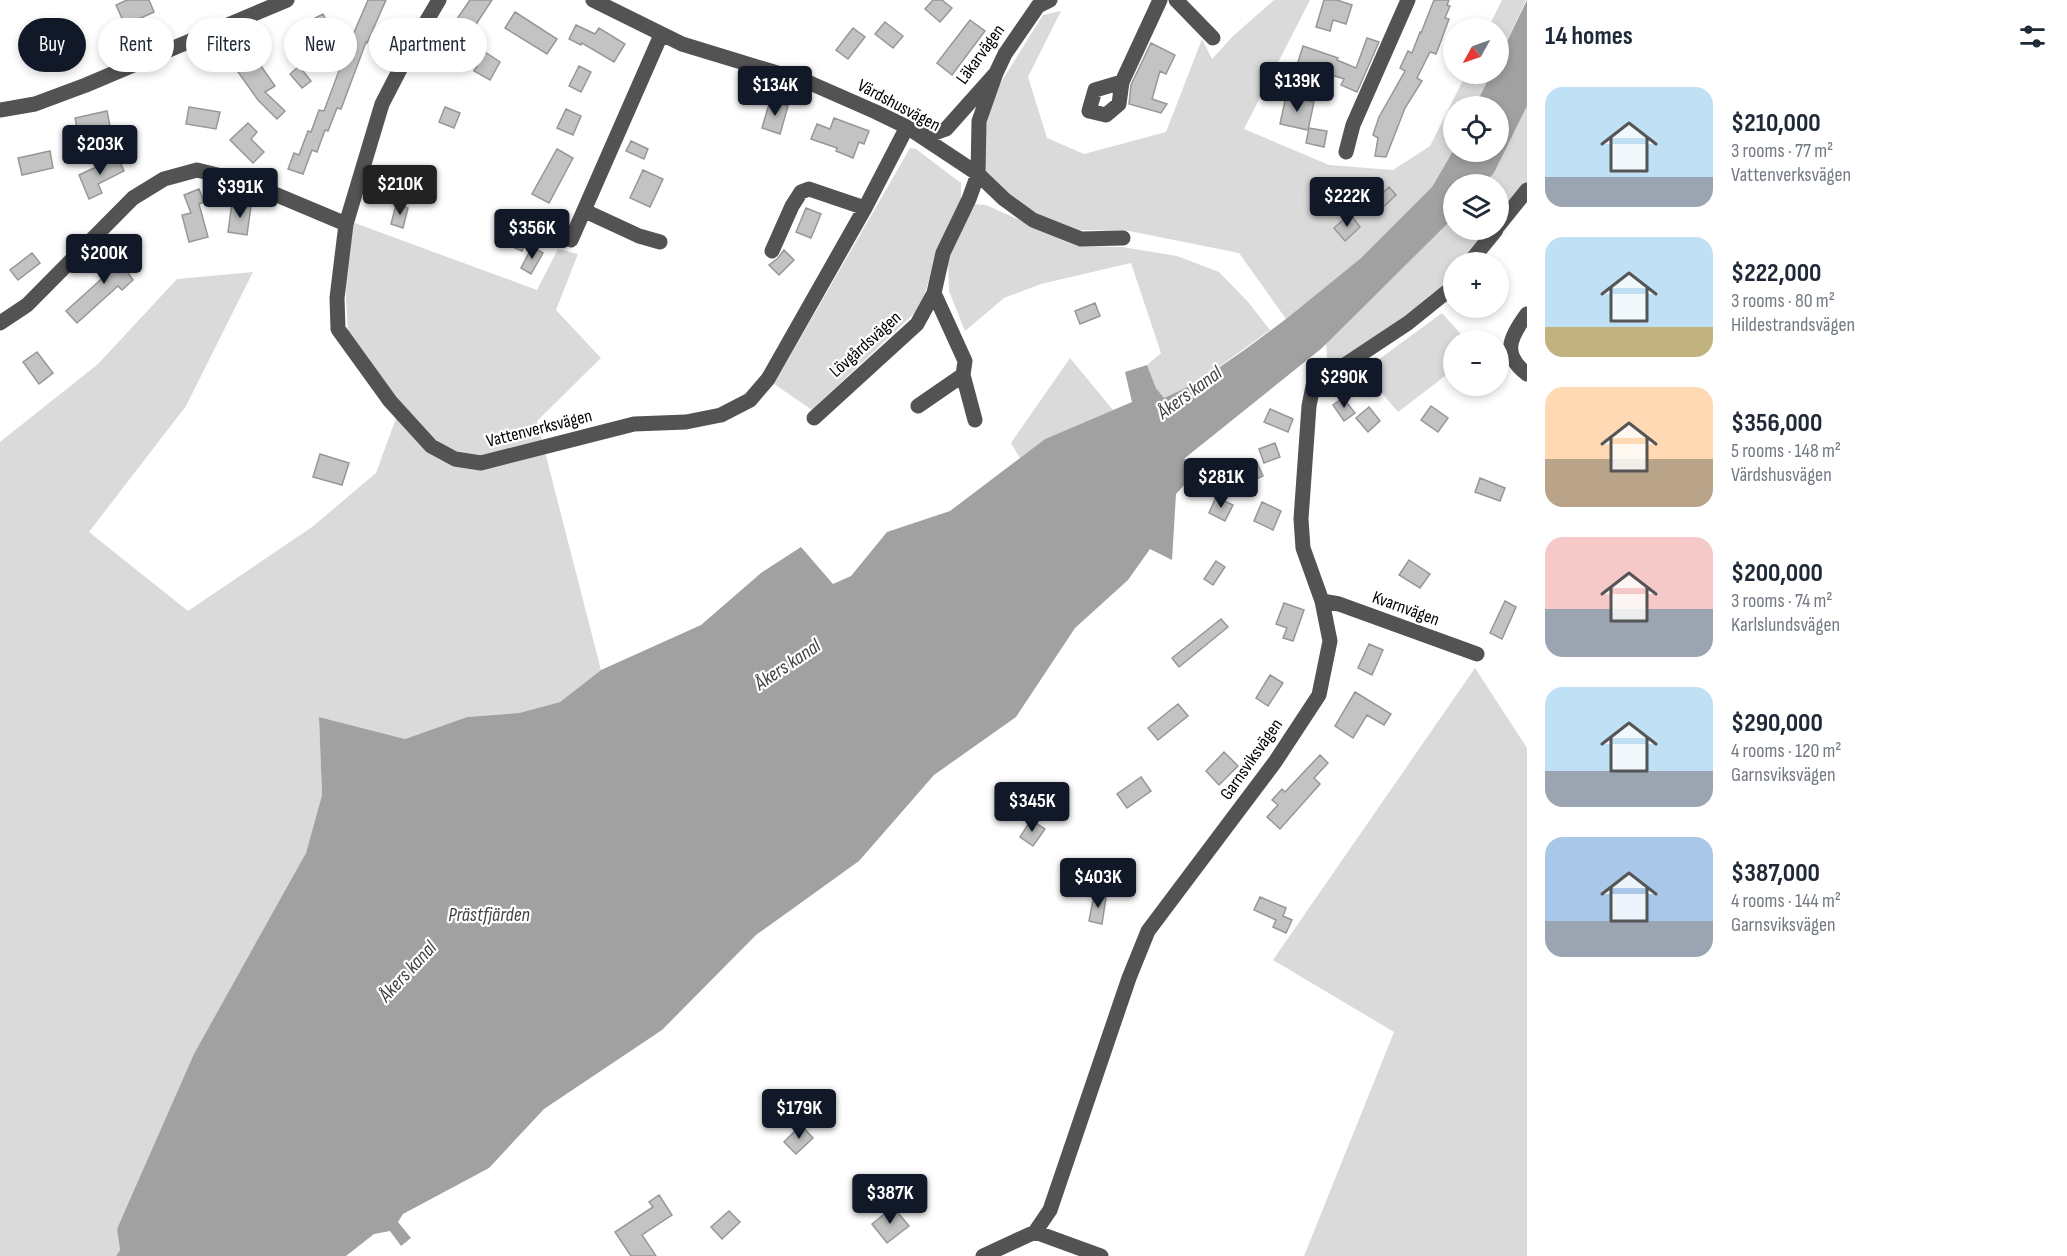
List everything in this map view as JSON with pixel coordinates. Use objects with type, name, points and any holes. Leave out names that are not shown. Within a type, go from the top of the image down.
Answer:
[{"type":"street","points":[[0,110],[35,104],[86,86],[287,0]]},
{"type":"street","name":"Vattenverksvägen","points":[[439,0],[412,44],[382,104],[346,224],[337,298],[338,329],[390,401],[431,446],[455,459],[481,464],[634,424],[686,422],[721,415],[750,400],[768,379],[865,208],[907,127]]},
{"type":"street","name":"Värdshusvägen","points":[[593,0],[682,44],[810,83],[907,127],[978,174],[1004,199],[1033,220],[1081,239],[1123,238]]},
{"type":"street","points":[[1122,82],[1160,0]]},
{"type":"street","points":[[1176,0],[1213,38]]},
{"type":"street","points":[[1346,152],[1353,125],[1407,0]]},
{"type":"street","name":"Läkarvägen","points":[[907,127],[932,134],[946,129],[996,73],[1005,54],[1040,2]]},
{"type":"street","points":[[571,240],[661,35]]},
{"type":"street","points":[[978,174],[980,121],[996,73]]},
{"type":"street","points":[[0,323],[27,305],[133,198],[164,179],[196,170],[206,172],[246,182],[346,224]]},
{"type":"street","name":"Lövgårdsvägen","points":[[814,418],[917,324],[934,293],[944,253],[978,174]]},
{"type":"street","points":[[772,251],[792,206],[801,192],[810,189],[865,208]]},
{"type":"street","points":[[1509,212],[1527,190]]},
{"type":"street","points":[[585,211],[639,236],[660,242]]},
{"type":"street","points":[[1478,252],[1488,240]]},
{"type":"street","points":[[934,293],[965,361],[963,375],[975,420]]},
{"type":"street","name":"Garnsviksvägen","points":[[1035,1232],[1050,1210],[1129,978],[1148,931],[1275,762],[1319,695],[1330,641],[1322,601],[1303,548],[1301,519],[1309,406],[1313,386],[1408,323],[1443,295]]},
{"type":"street","points":[[1527,314],[1510,346],[1511,356],[1516,366],[1527,374]]},
{"type":"street","points":[[918,406],[963,375]]},
{"type":"street","name":"Kvarnvägen","points":[[1322,601],[1339,604],[1477,654]]},
{"type":"street","points":[[983,1256],[1035,1232],[1101,1256]]},
{"type":"shaded area","points":[[1274,0],[1310,0],[1244,129],[1329,165],[1393,170],[1430,146],[1443,120],[1443,162],[1447,162],[1432,187],[1361,258],[1286,319],[1239,253],[1129,231],[1079,230],[1030,211],[986,187],[978,119],[1043,15],[1061,11],[1028,77],[1047,138],[1084,154],[1166,132],[1202,39],[1212,59],[1233,36]]},
{"type":"shaded area","points":[[1502,0],[1526,0],[1509,37],[1509,18],[1493,18]]},
{"type":"shaded area","points":[[1461,84],[1486,84],[1480,96],[1455,96]]},
{"type":"shaded area","points":[[1527,106],[1527,182],[1509,204],[1509,174],[1493,174],[1499,162],[1509,162],[1509,143]]},
{"type":"shaded area","points":[[910,148],[916,149],[961,183],[961,199],[937,252],[921,307],[812,410],[774,384]]},
{"type":"shaded area","points":[[974,204],[986,205],[1078,246],[1122,247],[1177,256],[1219,272],[1249,303],[1270,330],[1198,382],[1164,398],[1156,388],[1147,365],[1161,353],[1131,263],[1041,284],[1004,298],[965,331],[949,291],[948,256]]},
{"type":"shaded area","points":[[352,222],[537,290],[558,249],[578,254],[556,310],[601,358],[537,421],[601,670],[560,702],[519,713],[467,717],[405,739],[319,717],[322,795],[306,853],[117,1229],[120,1250],[116,1256],[0,1256],[0,442],[98,364],[177,279],[253,272],[186,406],[89,532],[188,611],[312,527],[376,473],[399,410],[348,332],[345,280]]},
{"type":"shaded area","points":[[1443,227],[1443,240],[1479,240],[1469,252],[1443,252],[1443,284],[1441,287],[1386,331],[1328,367],[1326,343]]},
{"type":"shaded area","points":[[1442,313],[1443,318],[1446,318],[1457,330],[1443,330],[1443,378],[1398,412],[1363,371]]},
{"type":"shaded area","points":[[1070,358],[1113,410],[1045,439],[1020,458],[1011,443]]},
{"type":"shaded area","points":[[1475,668],[1527,748],[1527,1256],[1304,1256],[1394,1032],[1273,960]]},
{"type":"water","name":"Prästfjärden","points":[[1527,0],[1527,106],[1509,143],[1509,96],[1480,96],[1486,84],[1509,84],[1509,37]]},
{"type":"water","name":"Prästfjärden","points":[[1447,162],[1499,162],[1493,174],[1443,174],[1443,228],[1322,348],[1185,458],[1185,465],[1196,468],[1196,480],[1187,482],[1176,494],[1172,560],[1150,549],[1128,580],[1075,628],[1016,717],[934,775],[859,861],[756,935],[662,1030],[544,1109],[489,1168],[403,1214],[398,1222],[411,1238],[401,1246],[390,1231],[374,1234],[346,1256],[116,1256],[120,1250],[117,1229],[194,1054],[306,853],[322,795],[319,717],[405,739],[467,717],[519,713],[560,702],[601,670],[701,625],[761,573],[801,547],[833,584],[851,576],[887,532],[950,511],[1045,439],[1132,402],[1125,372],[1147,365],[1156,388],[1164,398],[1198,382],[1286,319],[1361,258],[1432,187]]},
{"type":"building","points":[[127,0],[149,0],[154,12],[141,18],[122,18],[116,5]]},
{"type":"building","points":[[368,0],[386,0],[378,18],[369,18],[369,38],[357,66],[357,25]]},
{"type":"building","points":[[470,0],[492,0],[480,18],[458,18]]},
{"type":"building","points":[[933,0],[942,0],[952,8],[940,22],[925,9]]},
{"type":"building","points":[[1324,0],[1337,0],[1352,5],[1346,24],[1333,20],[1330,31],[1316,27]]},
{"type":"building","points":[[1434,0],[1449,0],[1447,5],[1450,6],[1443,18],[1443,36],[1436,54],[1430,52],[1417,78],[1422,81],[1405,108],[1386,157],[1375,156],[1378,138],[1373,135],[1379,117],[1405,71],[1400,68],[1408,51],[1412,53]]},
{"type":"building","points":[[515,12],[557,39],[547,54],[505,28]]},
{"type":"building","points":[[970,20],[985,31],[952,75],[937,63]]},
{"type":"building","points":[[885,22],[903,36],[893,48],[875,34]]},
{"type":"building","points":[[576,25],[595,34],[599,28],[625,44],[614,62],[582,43],[581,45],[569,39]]},
{"type":"building","points":[[853,28],[865,37],[848,59],[836,50]]},
{"type":"building","points":[[1367,38],[1379,42],[1357,92],[1341,85],[1344,79],[1316,70],[1313,81],[1294,75],[1303,46],[1338,58],[1337,60],[1356,68]]},
{"type":"building","points":[[1151,43],[1175,55],[1166,74],[1160,71],[1152,99],[1167,104],[1161,113],[1129,104],[1131,85]]},
{"type":"building","points":[[487,53],[500,62],[490,80],[476,72],[487,72]]},
{"type":"building","points":[[579,66],[591,72],[581,92],[569,86]]},
{"type":"building","points":[[238,72],[265,72],[275,86],[265,92],[285,111],[277,119],[258,100]]},
{"type":"building","points":[[304,72],[311,81],[302,88],[290,74]]},
{"type":"building","points":[[339,72],[355,72],[341,109],[337,108],[328,131],[325,130],[317,152],[312,150],[303,174],[288,169],[294,153],[299,155],[319,110],[324,111]]},
{"type":"building","points":[[1286,96],[1314,102],[1308,130],[1280,124]]},
{"type":"building","points":[[770,101],[788,106],[780,134],[762,128]]},
{"type":"building","points":[[189,107],[220,112],[216,129],[186,124]]},
{"type":"building","points":[[445,107],[460,113],[454,128],[439,122]]},
{"type":"building","points":[[566,109],[581,116],[573,135],[557,128]]},
{"type":"building","points":[[107,111],[110,126],[78,134],[75,118]]},
{"type":"building","points":[[834,118],[869,131],[864,144],[859,142],[853,158],[836,151],[837,148],[811,139],[817,124],[830,129]]},
{"type":"building","points":[[248,123],[257,132],[251,139],[264,152],[253,163],[230,140]]},
{"type":"building","points":[[1309,128],[1327,131],[1324,147],[1306,143]]},
{"type":"building","points":[[631,141],[648,149],[644,159],[626,151]]},
{"type":"building","points":[[557,149],[573,158],[549,203],[532,194]]},
{"type":"building","points":[[50,151],[53,168],[22,175],[18,158]]},
{"type":"building","points":[[118,157],[124,171],[98,184],[102,193],[89,199],[79,175]]},
{"type":"building","points":[[643,170],[663,179],[650,207],[630,198]]},
{"type":"building","points":[[1389,187],[1396,195],[1376,214],[1369,206]]},
{"type":"building","points":[[199,189],[204,202],[199,204],[208,237],[189,242],[182,215],[191,213],[184,195]]},
{"type":"building","points":[[232,203],[251,206],[247,235],[228,232]]},
{"type":"building","points":[[396,205],[408,208],[403,228],[391,224]]},
{"type":"building","points":[[806,208],[821,214],[811,238],[796,232]]},
{"type":"building","points":[[1350,214],[1360,227],[1345,241],[1334,228]]},
{"type":"building","points":[[508,221],[531,231],[522,251],[499,241]]},
{"type":"building","points":[[532,247],[543,253],[531,274],[521,268]]},
{"type":"building","points":[[127,248],[137,259],[125,269],[133,280],[122,290],[118,286],[77,323],[66,311],[107,274],[99,265],[108,257],[112,262]]},
{"type":"building","points":[[784,250],[794,260],[779,275],[769,265]]},
{"type":"building","points":[[32,253],[40,263],[18,280],[10,270]]},
{"type":"building","points":[[1095,303],[1100,316],[1080,324],[1075,311]]},
{"type":"building","points":[[37,352],[53,373],[39,384],[23,362]]},
{"type":"building","points":[[1343,398],[1355,413],[1344,421],[1333,405]]},
{"type":"building","points":[[1431,406],[1448,418],[1438,432],[1421,420]]},
{"type":"building","points":[[1369,407],[1380,421],[1368,432],[1356,418]]},
{"type":"building","points":[[1270,409],[1293,419],[1288,432],[1264,422]]},
{"type":"building","points":[[1275,443],[1280,457],[1264,463],[1259,449]]},
{"type":"building","points":[[320,454],[349,463],[342,485],[313,477]]},
{"type":"building","points":[[1257,463],[1263,476],[1250,482],[1244,469]]},
{"type":"building","points":[[1480,478],[1505,488],[1500,501],[1475,492]]},
{"type":"building","points":[[1216,497],[1233,505],[1225,521],[1209,513]]},
{"type":"building","points":[[1262,502],[1281,511],[1273,530],[1254,521]]},
{"type":"building","points":[[1409,560],[1430,574],[1420,588],[1399,575]]},
{"type":"building","points":[[1216,561],[1225,567],[1213,585],[1204,579]]},
{"type":"building","points":[[1505,601],[1516,607],[1502,639],[1490,633]]},
{"type":"building","points":[[1284,603],[1304,610],[1293,641],[1283,638],[1287,628],[1276,624]]},
{"type":"building","points":[[1221,619],[1228,627],[1179,667],[1172,658]]},
{"type":"building","points":[[1369,644],[1383,650],[1372,675],[1358,668]]},
{"type":"building","points":[[1270,675],[1283,683],[1268,706],[1256,698]]},
{"type":"building","points":[[1355,692],[1391,714],[1384,725],[1367,715],[1353,738],[1335,726]]},
{"type":"building","points":[[1178,704],[1188,716],[1158,740],[1148,728]]},
{"type":"building","points":[[1224,752],[1238,766],[1219,785],[1206,771]]},
{"type":"building","points":[[1320,755],[1328,763],[1314,778],[1320,784],[1280,829],[1267,817],[1278,805],[1272,800],[1282,789],[1285,792]]},
{"type":"building","points":[[1141,777],[1151,791],[1127,808],[1117,794]]},
{"type":"building","points":[[1031,820],[1045,829],[1033,846],[1020,837]]},
{"type":"building","points":[[1094,895],[1106,897],[1102,924],[1089,921]]},
{"type":"building","points":[[1260,897],[1286,908],[1283,916],[1292,920],[1286,933],[1273,927],[1276,920],[1254,910]]},
{"type":"building","points":[[801,1125],[813,1138],[796,1154],[784,1142]]},
{"type":"building","points":[[659,1195],[672,1215],[642,1235],[656,1256],[631,1256],[615,1232],[653,1207],[649,1202]]},
{"type":"building","points":[[893,1207],[909,1226],[887,1243],[872,1224]]},
{"type":"building","points":[[729,1211],[740,1222],[722,1239],[711,1227]]},
{"type":"water label","name":"Åkers kanal","points":[[1189,392]]},
{"type":"water label","name":"Åkers kanal","points":[[787,664]]},
{"type":"water label","name":"Åkers kanal","points":[[407,971]]}]
